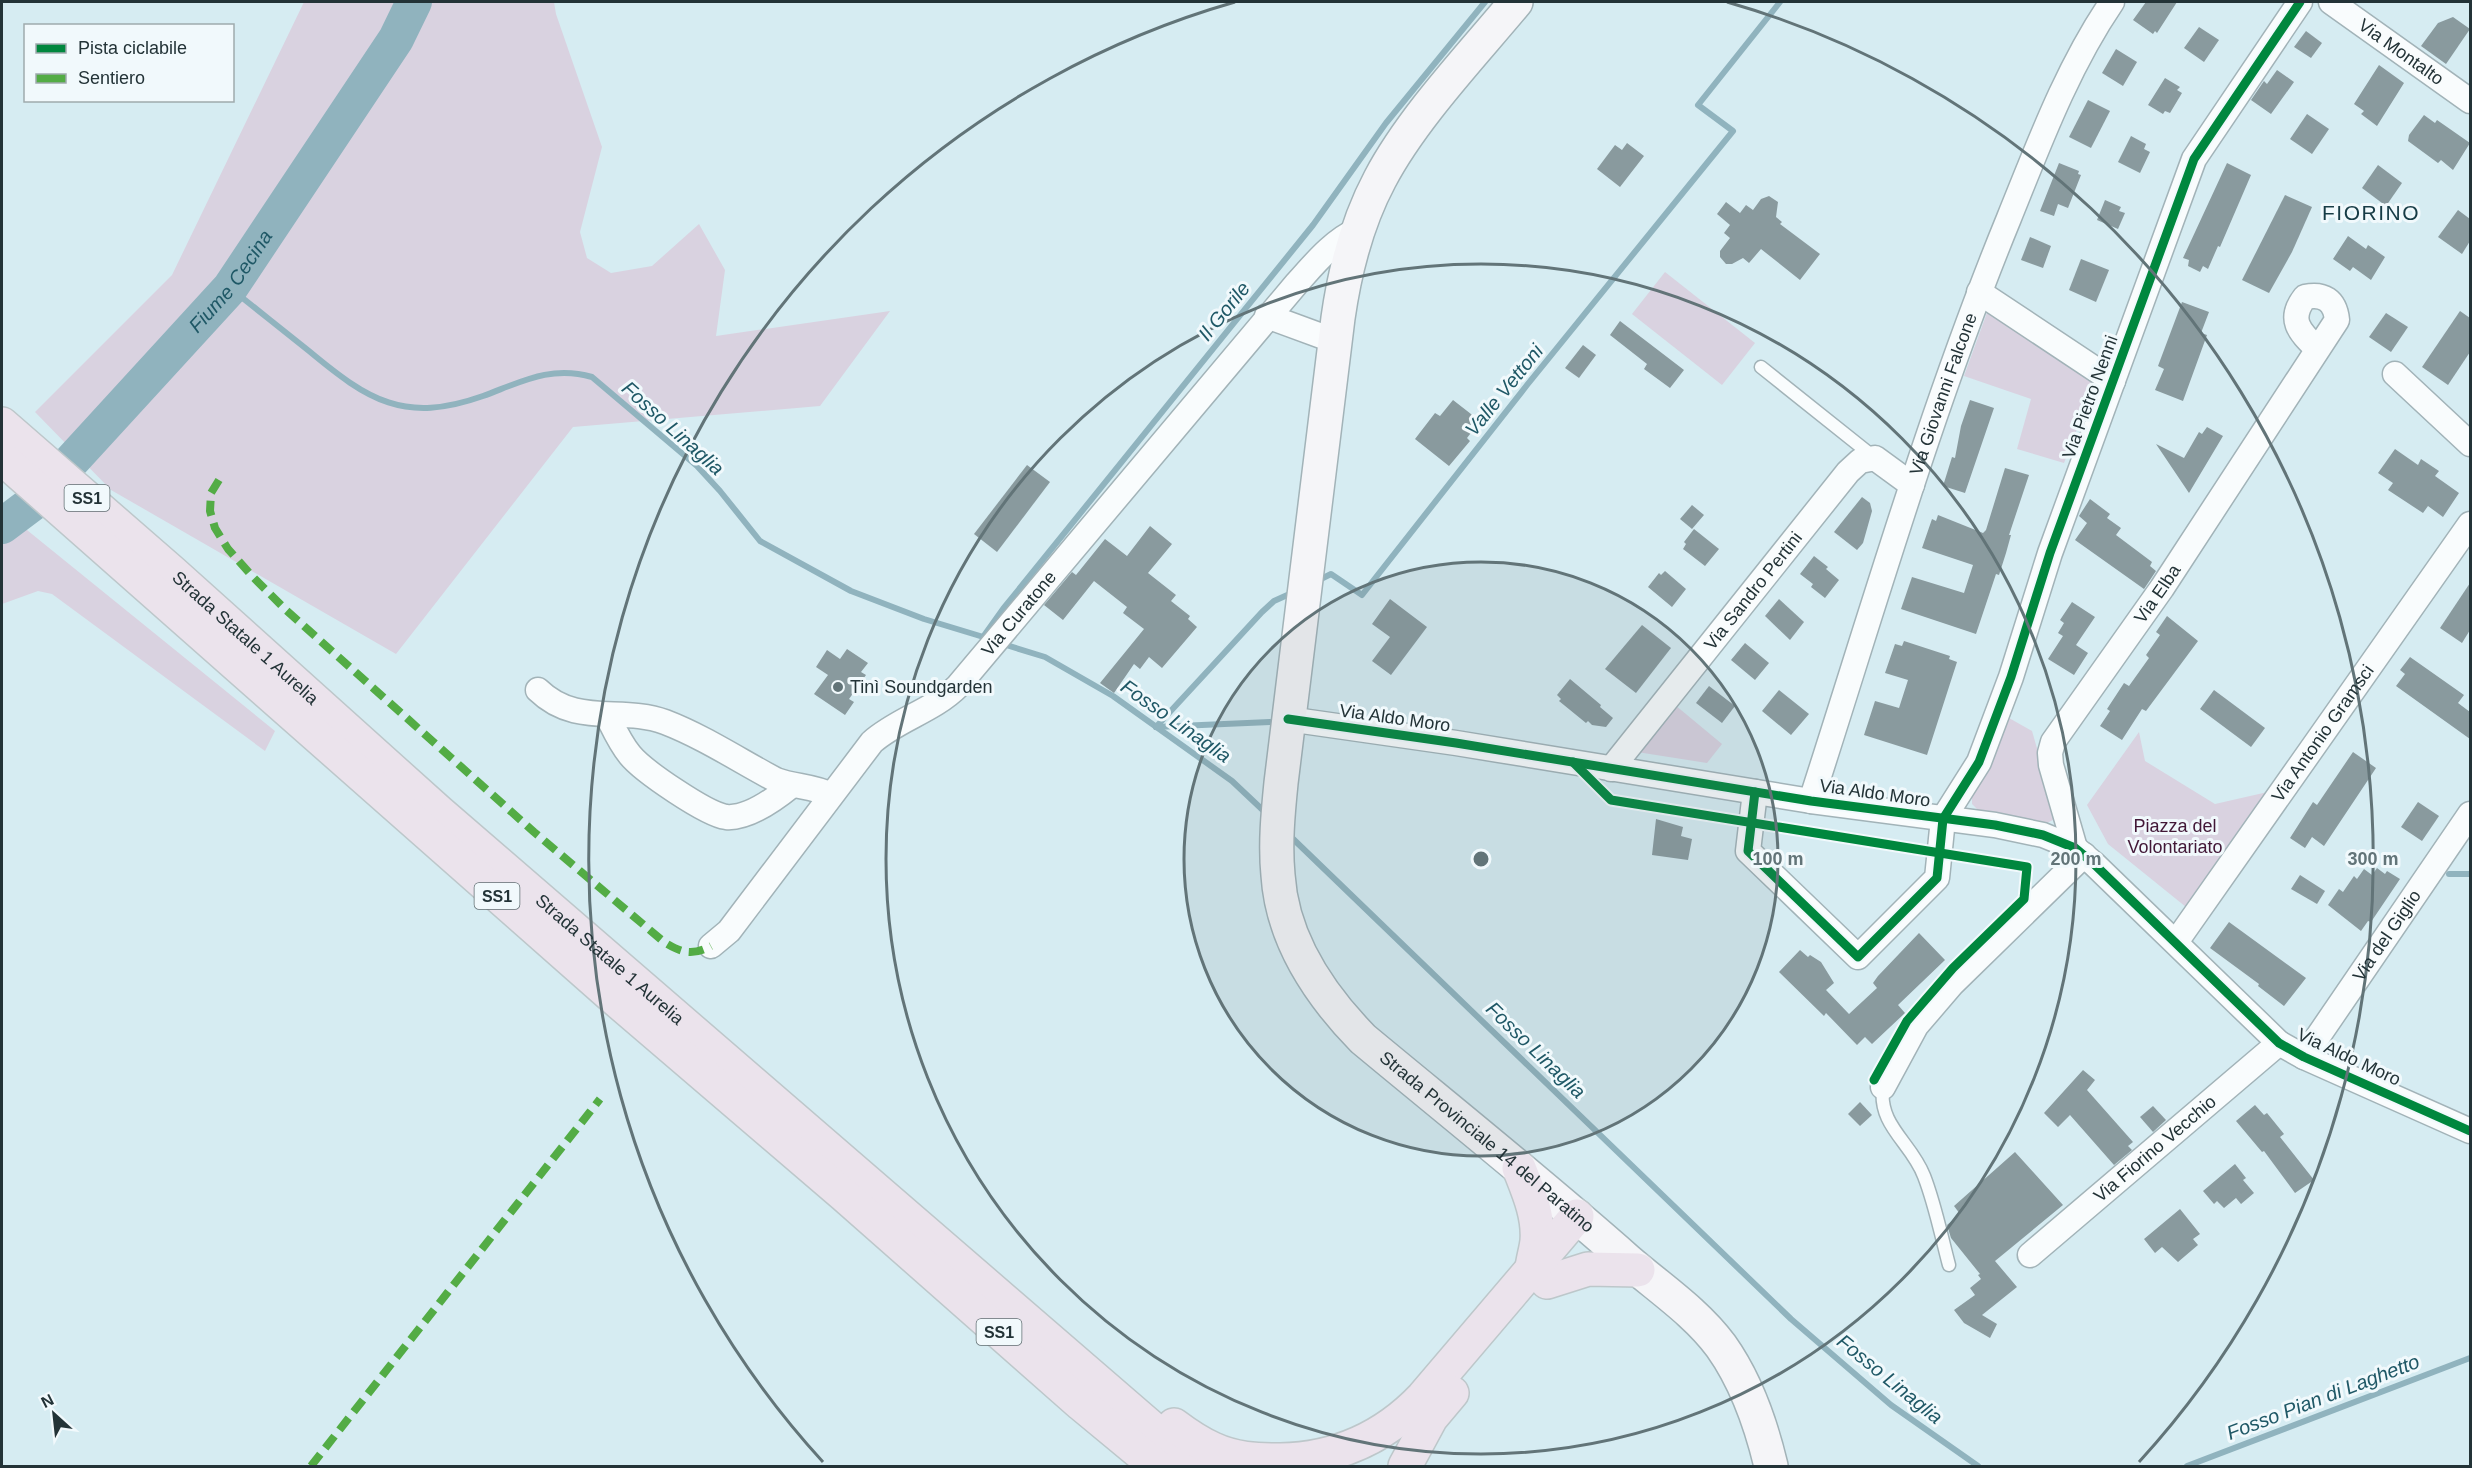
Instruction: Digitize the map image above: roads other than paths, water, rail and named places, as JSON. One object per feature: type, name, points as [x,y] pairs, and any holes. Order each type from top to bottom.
[{"type":"highway","name":"Strada Statale 1 Aurelia","points":[[2,424],[164,582],[536,930],[1156,1467]]},
{"type":"highway","name":"Strada Statale 1 Aurelia","points":[[2,458],[164,582],[439,812],[1196,1467]]},
{"type":"highway","points":[[1405,1467],[1431,1418],[1540,1275],[1536,1221],[1531,1198],[1519,1168]]},
{"type":"highway","points":[[1100,1385],[1125,1384],[1190,1436],[1214,1450],[1227,1454],[1271,1460],[1328,1455],[1373,1437],[1411,1410],[1540,1275],[1585,1223]]},
{"type":"highway","points":[[1540,1275],[1588,1269],[1638,1270]]},
{"type":"main road","name":"Strada Provinciale 14 del Paratino","points":[[1516,2],[1396,152],[1379,181],[1359,229],[1342,288],[1281,783],[1276,854],[1278,877],[1289,930],[1319,987],[1340,1015],[1363,1039],[1585,1223],[1691,1315],[1720,1345],[1744,1386],[1765,1442],[1771,1467]]},
{"type":"street","name":"Via Giovanni Falcone","points":[[1811,801],[1912,484],[1979,291],[2060,93],[2112,2]]},
{"type":"street","name":"Via Pietro Nenni","points":[[1943,819],[1979,762],[2011,677],[2050,553],[2194,159],[2300,2]]},
{"type":"street","name":"Via Montalto","points":[[2331,2],[2470,101]]},
{"type":"street","name":"Via Curatone","points":[[711,946],[729,931],[872,742],[889,728],[950,694],[1267,316],[1329,248],[1344,236],[1359,229]]},
{"type":"street","points":[[1979,291],[2113,381]]},
{"type":"street","points":[[1267,316],[1335,341]]},
{"type":"street","name":"Via Elba","points":[[2079,852],[2051,765],[2050,753],[2053,742],[2162,588],[2317,350]]},
{"type":"street","points":[[2395,374],[2470,444]]},
{"type":"street","points":[[1875,458],[1912,484]]},
{"type":"street","name":"Via Sandro Pertini","points":[[1611,769],[1848,472],[1860,461],[1875,458]]},
{"type":"street","name":"Via Antonio Gramsci","points":[[2175,942],[2470,524]]},
{"type":"street","points":[[538,690],[560,707],[663,722],[776,780],[791,786],[821,790],[831,795]]},
{"type":"street","points":[[607,715],[620,741],[642,768],[711,812],[725,817],[736,816],[778,796],[791,786]]},
{"type":"street","name":"Via Aldo Moro","points":[[1288,719],[1811,801],[1995,825],[2043,835],[2079,852],[2279,1043],[2304,1057],[2470,1131]]},
{"type":"street","points":[[1755,792],[1748,851],[1858,957],[1937,878],[1943,819]]},
{"type":"street","name":"Via del Giglio","points":[[2304,1057],[2470,814]]},
{"type":"street","points":[[1883,1087],[1916,1026],[1952,984],[2079,852]]},
{"type":"street","name":"Via Fiorino Vecchio","points":[[2030,1254],[2279,1043]]},
{"type":"lane","points":[[1761,367],[1875,458]]},
{"type":"lane","points":[[1883,1087],[1881,1100],[1886,1118],[1915,1157],[1923,1174],[1949,1265]]},
{"type":"waterway","name":"Fiume Cecina","points":[[2,526],[34,502],[230,288],[396,39],[414,2]]},
{"type":"waterway","name":"Il Gorile","points":[[983,637],[1003,609],[1313,225],[1386,123],[1485,2]]},
{"type":"waterway","name":"Valle Vettoni","points":[[1317,581],[1331,574],[1362,595],[1527,385],[1733,131],[1698,105],[1780,2]]},
{"type":"waterway","name":"Fosso Linaglia","points":[[230,288],[350,383],[388,402],[409,407],[431,408],[455,404],[550,374],[563,373],[592,377],[697,466],[760,541],[851,591],[924,619],[990,639]]},
{"type":"waterway","name":"Valle Vettoni","points":[[1156,727],[1262,612],[1274,601],[1294,592]]},
{"type":"waterway","name":"Fosso Linaglia","points":[[1003,644],[1045,657],[1113,696],[1232,781],[1267,814]]},
{"type":"waterway","points":[[1156,727],[1270,722]]},
{"type":"waterway","name":"Fosso Linaglia","points":[[1289,835],[1791,1319],[1891,1405],[1978,1466]]},
{"type":"waterway","points":[[2449,874],[2470,874]]},
{"type":"waterway","name":"Fosso Pian di Laghetto","points":[[2187,1466],[2470,1358]]},
{"type":"place","name":"Tinì Soundgarden","points":[[838,687]]},
{"type":"district","name":"FIORINO","points":[[2371,212]]},
{"type":"park label","name":"Piazza del Volontariato","points":[[2175,836]]}]
